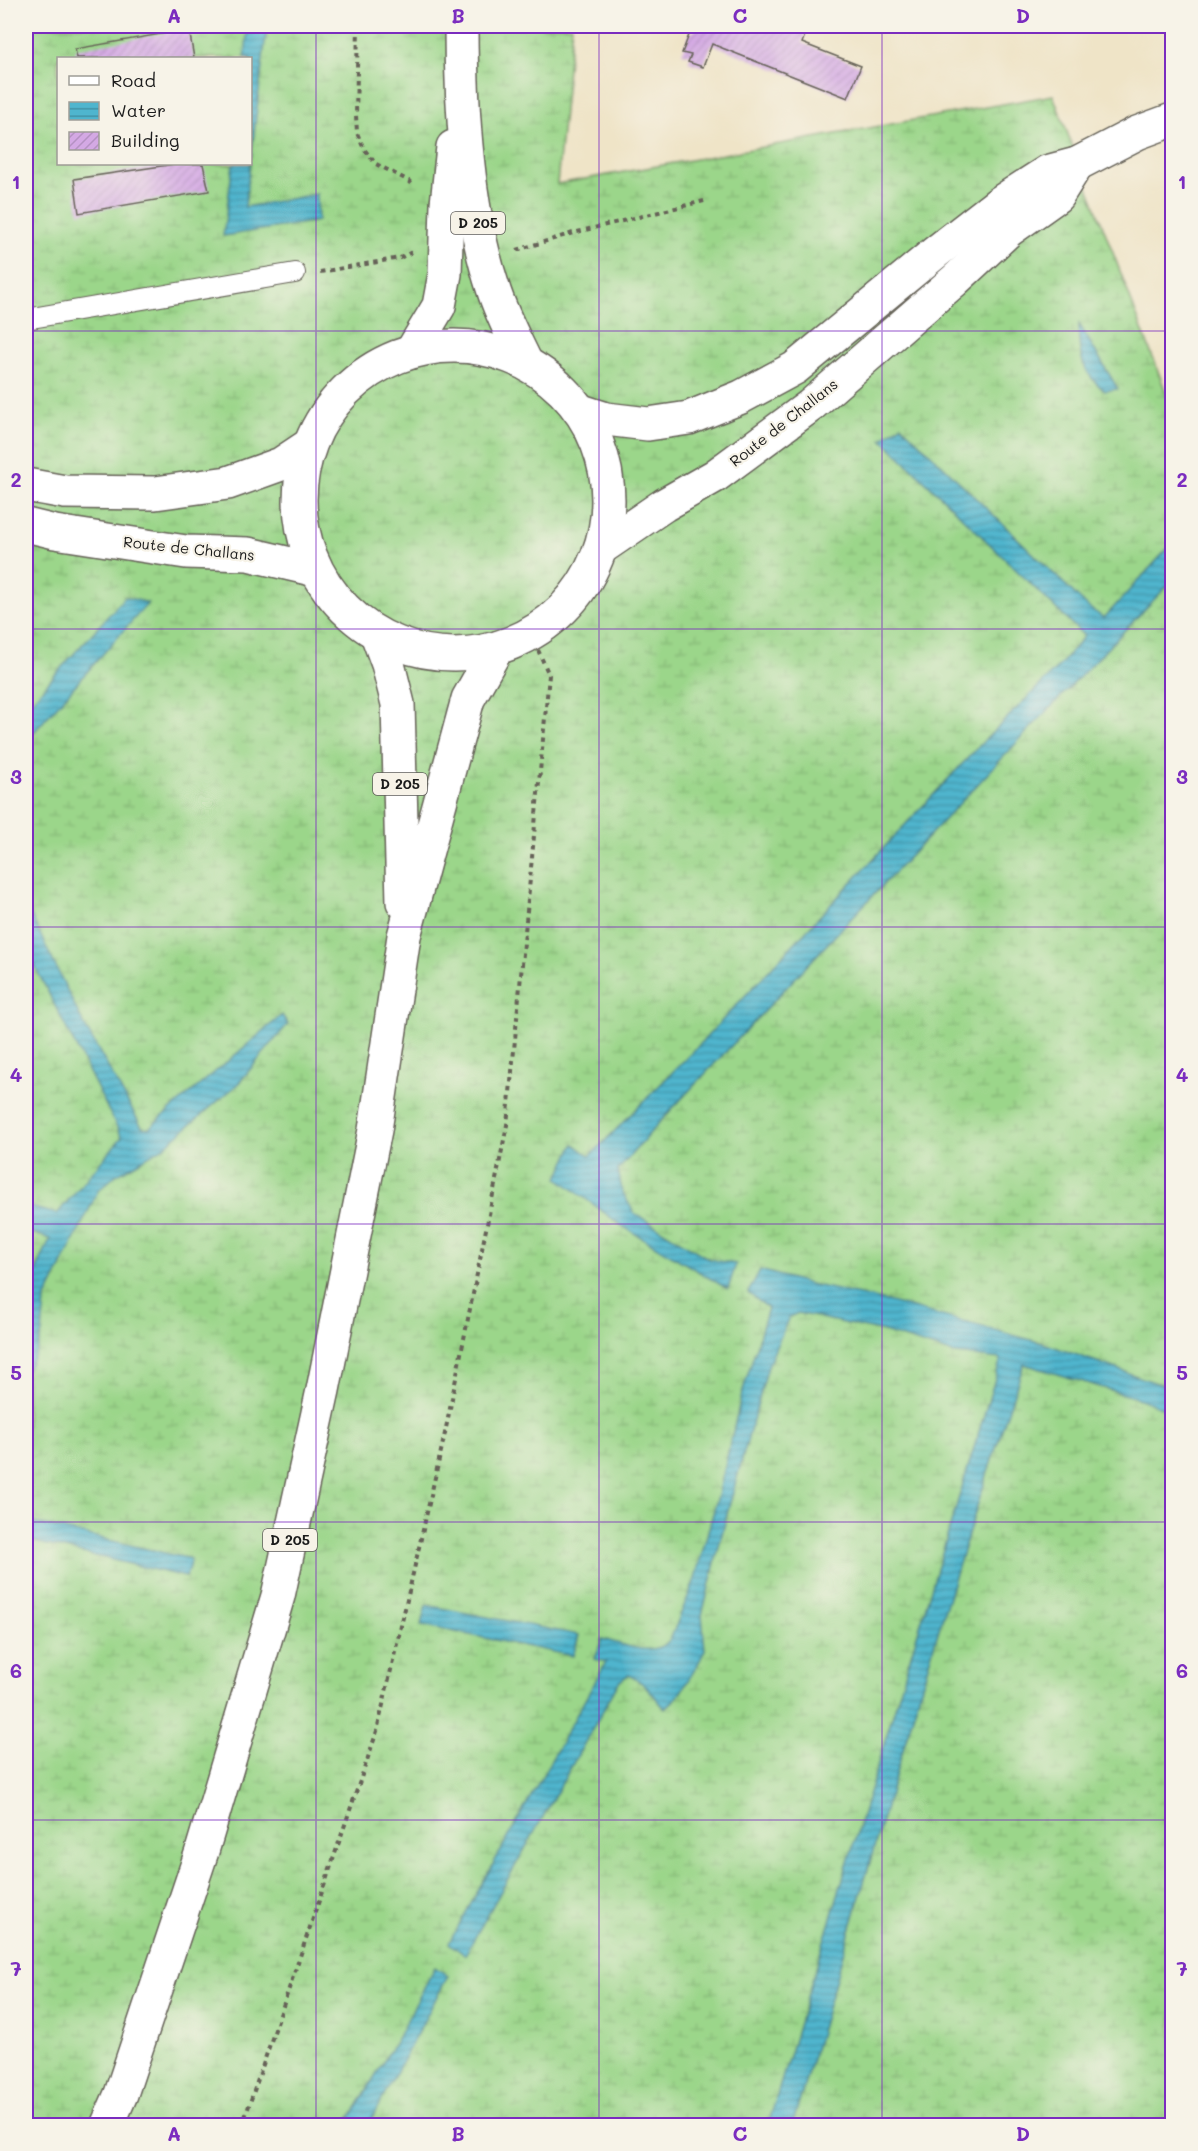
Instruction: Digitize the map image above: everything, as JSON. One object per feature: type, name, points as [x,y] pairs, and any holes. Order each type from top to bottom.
[{"type":"main road","name":"D 205","points":[[461,26],[461,76],[473,202],[492,286],[526,363]]},
{"type":"main road","name":"D 205","points":[[412,351],[439,306],[445,274],[447,204],[461,76]]},
{"type":"main road","points":[[581,411],[606,419],[648,424],[689,418],[741,397],[795,368],[999,203],[1047,172],[1077,164],[1137,133],[1173,120]]},
{"type":"main road","name":"Route de Challans","points":[[601,548],[664,505],[715,476],[810,406],[1009,230],[1057,196],[1077,164]]},
{"type":"main road","points":[[451,345],[489,349],[526,363],[556,383],[581,411],[598,442],[608,478],[609,514],[601,548],[585,582],[561,612],[531,634],[497,648],[456,654],[415,650],[377,634],[342,607],[316,570],[302,530],[299,488],[308,446],[325,414],[348,386],[378,364],[412,351],[451,345]]},
{"type":"main road","points":[[26,485],[65,492],[155,493],[228,483],[281,464],[308,446]]},
{"type":"main road","name":"Route de Challans","points":[[26,525],[55,532],[186,552],[248,554],[316,570]]},
{"type":"main road","name":"D 205","points":[[377,634],[388,664],[398,704],[404,936]]},
{"type":"main road","name":"D 205","points":[[107,2126],[121,2094],[202,1851],[278,1596],[323,1390],[375,1130],[404,936],[468,699],[497,648]]},
{"type":"lane","points":[[26,319],[295,273]]},
{"type":"path","points":[[358,26],[357,133],[364,149],[376,164],[409,181],[415,188]]},
{"type":"path","points":[[485,256],[503,255],[573,233],[708,200]]},
{"type":"path","points":[[295,273],[316,273],[400,258],[416,250],[424,254],[446,255]]},
{"type":"path","points":[[242,2126],[377,1731],[444,1438],[507,1125],[549,675],[531,634]]},
{"type":"green space","points":[[26,26],[572,26],[557,184],[1053,95],[1172,408],[1172,2125],[26,2126]]},
{"type":"water","points":[[248,26],[267,26],[252,150],[252,57],[245,57]]},
{"type":"water","points":[[233,165],[250,165],[245,207],[317,194],[318,221],[223,236]]},
{"type":"water","points":[[1079,324],[1118,389],[1105,391],[1087,371],[1080,352]]},
{"type":"water","points":[[901,425],[1088,607],[1104,618],[1172,544],[1172,581],[656,1126],[618,1170],[622,1191],[634,1213],[709,1259],[736,1264],[728,1289],[622,1226],[558,1178],[574,1144],[590,1156],[699,1045],[980,745],[1061,664],[1084,636],[882,439]]},
{"type":"water","points":[[125,597],[148,603],[26,741],[26,707]]},
{"type":"water","points":[[26,905],[83,1023],[142,1127],[149,1128],[282,1015],[288,1024],[238,1084],[164,1147],[116,1175],[98,1191],[45,1300],[42,1333],[26,1372],[28,1290],[50,1239],[26,1231],[26,1206],[57,1214],[122,1137],[26,949]]},
{"type":"water","points":[[760,1270],[887,1301],[1046,1344],[1165,1386],[1172,1376],[1172,1411],[1024,1364],[933,1648],[792,2126],[768,2125],[1001,1359],[955,1354],[884,1332],[798,1313],[789,1317],[769,1363],[728,1510],[702,1615],[705,1650],[697,1666],[679,1695],[665,1709],[649,1689],[634,1678],[628,1675],[619,1682],[465,1955],[449,1943],[606,1662],[595,1659],[602,1639],[628,1647],[646,1649],[663,1646],[670,1640],[694,1582],[719,1492],[741,1397],[768,1308],[748,1293]]},
{"type":"water","points":[[26,1521],[191,1559],[186,1577],[26,1540]]},
{"type":"water","points":[[426,1605],[579,1635],[573,1656],[421,1625]]},
{"type":"water","points":[[435,1967],[448,1976],[368,2125],[346,2125],[397,2039]]},
{"type":"building","points":[[700,26],[772,26],[786,31],[789,26],[796,26],[807,30],[802,43],[861,66],[848,98],[712,44],[703,67],[688,62],[691,55],[682,53],[689,35]]},
{"type":"building","points":[[189,29],[194,57],[77,57],[75,49]]},
{"type":"building","points":[[168,165],[203,165],[209,191],[79,213],[74,179]]}]
